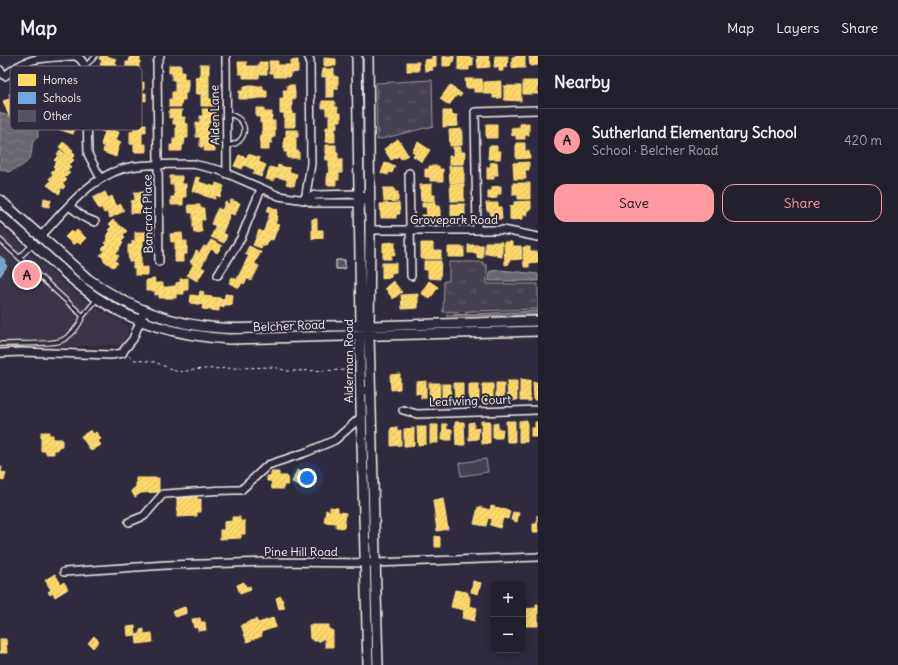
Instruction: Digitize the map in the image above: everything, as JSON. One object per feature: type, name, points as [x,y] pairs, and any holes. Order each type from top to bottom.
[{"type":"main road","name":"Alderman Road","points":[[357,56],[359,198],[366,326],[369,336],[370,563],[368,665]]},
{"type":"main road","name":"Alderman Road","points":[[368,56],[370,230],[366,326],[360,336],[360,369],[361,417],[378,665]]},
{"type":"main road","name":"Belcher Road","points":[[0,200],[88,279],[103,290],[144,311],[172,321],[221,328],[366,326],[538,321]]},
{"type":"main road","name":"Belcher Road","points":[[0,213],[79,285],[97,299],[140,321],[166,330],[207,338],[249,339],[538,331]]},
{"type":"main road","points":[[0,213],[12,219],[32,236],[41,236]]},
{"type":"main road","points":[[97,299],[103,290]]},
{"type":"street","points":[[16,66],[32,59],[72,56]]},
{"type":"street","points":[[75,56],[84,62],[85,66]]},
{"type":"street","name":"Alden Lane","points":[[226,56],[227,174]]},
{"type":"street","points":[[305,200],[311,164],[310,60],[308,56]]},
{"type":"street","name":"Bancroft Place","points":[[159,57],[157,63],[159,262]]},
{"type":"street","points":[[477,230],[475,112],[538,110]]},
{"type":"street","points":[[87,130],[88,154],[101,179]]},
{"type":"street","points":[[41,236],[84,190],[118,170],[137,166],[193,164],[227,174],[279,196],[305,200],[315,195],[370,198]]},
{"type":"street","points":[[409,173],[411,276]]},
{"type":"street","points":[[218,275],[241,238],[261,189]]},
{"type":"street","points":[[69,206],[85,218],[95,222]]},
{"type":"street","name":"Grovepark Road","points":[[370,230],[504,230],[538,237]]},
{"type":"street","points":[[0,353],[22,352],[111,356],[123,353],[133,339],[144,311]]},
{"type":"street","name":"Leafwing Court","points":[[403,410],[417,414],[538,410]]},
{"type":"street","points":[[129,522],[144,516],[163,494],[200,492],[218,489],[241,490],[268,465],[307,452],[334,440],[361,417]]},
{"type":"street","name":"Pine Hill Road","points":[[64,572],[174,565],[267,562],[370,563],[538,557]]},
{"type":"lane","points":[[85,66],[95,56]]},
{"type":"lane","points":[[226,114],[236,117],[245,126],[242,137],[233,145],[227,146]]},
{"type":"lane","points":[[0,240],[84,316]]},
{"type":"lane","points":[[20,257],[33,244]]},
{"type":"lane","points":[[0,344],[61,341],[71,334],[80,324],[97,299]]},
{"type":"path","points":[[123,353],[135,360],[154,362],[178,372],[203,369],[274,367],[287,371],[360,369]]},
{"type":"shaded area","points":[[0,226],[74,292],[99,310],[130,326],[123,345],[0,348]]},
{"type":"green space","points":[[432,80],[433,126],[377,140],[376,83]]},
{"type":"green space","points":[[449,262],[483,262],[483,265],[487,265],[487,284],[538,284],[538,309],[443,312],[444,281],[449,281]]},
{"type":"green space","points":[[486,459],[488,472],[461,476],[459,463]]},
{"type":"water","points":[[0,112],[10,117],[10,130],[38,130],[38,137],[32,144],[32,153],[27,161],[8,172],[0,169]]},
{"type":"water","points":[[501,270],[538,274],[538,281],[489,281],[490,271]]},
{"type":"water","points":[[538,311],[538,315],[446,316],[447,315]]},
{"type":"building: Homes","points":[[100,56],[116,59],[114,63],[111,62],[110,64],[99,59]]},
{"type":"building: Homes","points":[[130,56],[140,56],[140,63],[129,62]]},
{"type":"building: Homes","points":[[432,56],[436,56],[436,66],[432,67],[433,70],[425,71],[424,60],[432,59]]},
{"type":"building: Homes","points":[[443,56],[454,56],[454,62],[451,62],[451,66],[443,66]]},
{"type":"building: Homes","points":[[458,56],[473,58],[473,66],[469,66],[469,70],[458,70]]},
{"type":"building: Homes","points":[[477,56],[489,56],[490,67],[478,68]]},
{"type":"building: Homes","points":[[495,56],[508,56],[507,68],[503,67],[503,71],[499,71],[499,67],[494,67]]},
{"type":"building: Homes","points":[[525,56],[525,68],[512,68],[512,57]]},
{"type":"building: Homes","points":[[538,56],[538,65],[530,66],[529,57]]},
{"type":"building: Homes","points":[[324,58],[336,59],[336,66],[324,66]]},
{"type":"building: Homes","points":[[102,60],[117,64],[116,66],[100,65]]},
{"type":"building: Homes","points":[[298,60],[298,72],[291,73],[290,61]]},
{"type":"building: Homes","points":[[269,61],[278,61],[277,77],[274,77],[274,73],[270,73]]},
{"type":"building: Homes","points":[[126,62],[139,62],[139,66],[126,66]]},
{"type":"building: Homes","points":[[238,62],[247,62],[246,78],[243,78],[243,74],[239,74]]},
{"type":"building: Homes","points":[[259,62],[267,62],[267,74],[260,74]]},
{"type":"building: Homes","points":[[407,62],[419,62],[419,71],[407,71]]},
{"type":"building: Homes","points":[[200,64],[209,64],[209,71],[200,71]]},
{"type":"building: Homes","points":[[169,65],[181,65],[181,72],[169,73]]},
{"type":"building: Homes","points":[[277,65],[284,65],[284,77],[277,77]]},
{"type":"building: Homes","points":[[284,65],[290,65],[290,77],[284,77]]},
{"type":"building: Homes","points":[[246,66],[253,66],[253,78],[246,78]]},
{"type":"building: Homes","points":[[253,66],[260,66],[259,78],[253,78]]},
{"type":"building: Homes","points":[[322,69],[334,69],[334,76],[322,77]]},
{"type":"building: Homes","points":[[200,71],[209,71],[209,78],[200,78]]},
{"type":"building: Homes","points":[[172,72],[184,72],[184,79],[172,80]]},
{"type":"building: Homes","points":[[195,77],[209,78],[209,85],[196,85]]},
{"type":"building: Homes","points":[[326,77],[338,77],[338,82],[326,82]]},
{"type":"building: Homes","points":[[175,79],[188,79],[188,86],[175,86]]},
{"type":"building: Homes","points":[[465,79],[482,79],[483,92],[474,92],[474,88],[466,88]]},
{"type":"building: Homes","points":[[501,81],[501,98],[493,98],[493,94],[484,94],[484,82]]},
{"type":"building: Homes","points":[[523,81],[538,81],[538,94],[523,94]]},
{"type":"building: Homes","points":[[142,82],[144,82],[144,90],[142,90]]},
{"type":"building: Homes","points":[[326,82],[338,82],[338,89],[326,90]]},
{"type":"building: Homes","points":[[196,85],[209,85],[209,92],[201,92],[201,94],[196,94]]},
{"type":"building: Homes","points":[[287,85],[294,85],[295,92],[288,92]]},
{"type":"building: Homes","points":[[450,85],[462,94],[460,97],[457,95],[449,105],[440,99]]},
{"type":"building: Homes","points":[[175,86],[188,86],[187,93],[175,93]]},
{"type":"building: Homes","points":[[246,86],[253,86],[253,99],[246,99]]},
{"type":"building: Homes","points":[[246,86],[246,99],[239,99],[239,91],[243,91],[243,87]]},
{"type":"building: Homes","points":[[253,86],[263,86],[263,90],[260,90],[260,98],[253,99]]},
{"type":"building: Homes","points":[[504,86],[521,86],[521,101],[504,100]]},
{"type":"building: Homes","points":[[260,90],[267,90],[267,98],[260,98]]},
{"type":"building: Homes","points":[[283,90],[295,92],[295,99],[284,99]]},
{"type":"building: Homes","points":[[326,90],[334,90],[334,97],[326,97]]},
{"type":"building: Homes","points":[[172,92],[185,93],[185,100],[172,100]]},
{"type":"building: Homes","points":[[201,92],[209,92],[209,99],[201,99]]},
{"type":"building: Homes","points":[[142,93],[146,93],[146,101],[142,101]]},
{"type":"building: Homes","points":[[280,98],[292,99],[292,106],[280,106]]},
{"type":"building: Homes","points":[[9,99],[10,116],[9,116],[3,101]]},
{"type":"building: Homes","points":[[169,99],[182,99],[181,107],[169,107]]},
{"type":"building: Homes","points":[[201,99],[215,99],[215,106],[201,106]]},
{"type":"building: Homes","points":[[322,101],[335,101],[335,107],[322,108]]},
{"type":"building: Homes","points":[[280,106],[292,106],[292,113],[280,113]]},
{"type":"building: Homes","points":[[338,107],[337,114],[326,115],[326,108]]},
{"type":"building: Homes","points":[[256,108],[264,108],[264,112],[272,112],[272,116],[256,117]]},
{"type":"building: Homes","points":[[202,109],[215,109],[215,116],[203,116]]},
{"type":"building: Homes","points":[[169,110],[182,110],[181,117],[169,118]]},
{"type":"building: Homes","points":[[443,111],[452,111],[452,115],[457,115],[458,126],[443,127]]},
{"type":"building: Homes","points":[[284,113],[292,113],[292,115],[295,114],[295,120],[284,120]]},
{"type":"building: Homes","points":[[341,113],[341,121],[329,121],[329,115]]},
{"type":"building: Homes","points":[[200,116],[211,116],[211,123],[200,123]]},
{"type":"building: Homes","points":[[260,116],[272,116],[271,122],[260,123]]},
{"type":"building: Homes","points":[[185,117],[184,124],[173,124],[173,118]]},
{"type":"building: Homes","points":[[284,120],[295,120],[295,127],[284,127]]},
{"type":"building: Homes","points":[[275,121],[275,129],[262,129],[262,122]]},
{"type":"building: Homes","points":[[329,121],[337,121],[337,128],[329,128]]},
{"type":"building: Homes","points":[[196,122],[208,123],[208,129],[196,129]]},
{"type":"building: Homes","points":[[529,123],[529,135],[525,135],[525,139],[516,139],[516,135],[512,136],[511,128],[520,127],[520,124]]},
{"type":"building: Homes","points":[[142,124],[146,124],[146,132],[134,131],[142,130]]},
{"type":"building: Homes","points":[[176,124],[188,124],[188,131],[176,130]]},
{"type":"building: Homes","points":[[486,124],[497,124],[497,138],[486,138]]},
{"type":"building: Homes","points":[[326,127],[335,128],[335,134],[326,134]]},
{"type":"building: Homes","points":[[196,129],[208,129],[208,137],[196,137]]},
{"type":"building: Homes","points":[[262,129],[275,129],[275,137],[262,136]]},
{"type":"building: Homes","points":[[462,129],[462,145],[450,146],[449,130]]},
{"type":"building: Homes","points":[[61,130],[74,130],[73,134]]},
{"type":"building: Homes","points":[[112,130],[119,132],[117,138],[104,135],[105,132],[101,131]]},
{"type":"building: Homes","points":[[176,130],[188,131],[188,138],[176,138]]},
{"type":"building: Homes","points":[[286,130],[298,130],[298,137],[286,137]]},
{"type":"building: Homes","points":[[142,131],[142,138],[130,139],[130,132]]},
{"type":"building: Homes","points":[[326,134],[335,134],[335,142],[325,142]]},
{"type":"building: Homes","points":[[104,135],[117,138],[116,141],[121,142],[119,146],[102,141]]},
{"type":"building: Homes","points":[[260,135],[272,136],[272,143],[260,142]]},
{"type":"building: Homes","points":[[200,137],[211,137],[211,143],[200,143]]},
{"type":"building: Homes","points":[[284,137],[296,138],[296,144],[284,145]]},
{"type":"building: Homes","points":[[142,138],[142,145],[130,144],[130,139]]},
{"type":"building: Homes","points":[[173,138],[185,138],[184,145],[173,145]]},
{"type":"building: Homes","points":[[398,139],[408,155],[401,159],[399,156],[391,160],[384,149]]},
{"type":"building: Homes","points":[[102,141],[119,146],[117,152],[101,145]]},
{"type":"building: Homes","points":[[63,142],[73,150],[71,151],[75,155],[72,158],[59,147]]},
{"type":"building: Homes","points":[[215,142],[215,151],[204,151],[205,147],[200,147],[200,143]]},
{"type":"building: Homes","points":[[260,142],[269,143],[269,150],[260,150]]},
{"type":"building: Homes","points":[[418,142],[430,150],[422,162],[413,156],[415,153],[412,151]]},
{"type":"building: Homes","points":[[516,143],[525,143],[525,151],[529,151],[530,158],[516,159]]},
{"type":"building: Homes","points":[[146,144],[146,152],[134,152],[134,145]]},
{"type":"building: Homes","points":[[296,144],[296,152],[284,152],[284,145]]},
{"type":"building: Homes","points":[[170,145],[182,145],[182,151],[170,151]]},
{"type":"building: Homes","points":[[325,145],[336,145],[336,153],[325,152]]},
{"type":"building: Homes","points":[[489,146],[497,146],[497,151],[501,151],[500,159],[488,159]]},
{"type":"building: Homes","points":[[104,147],[117,152],[116,157],[103,152]]},
{"type":"building: Homes","points":[[453,147],[461,147],[461,152],[465,152],[464,164],[449,164],[449,156],[453,156]]},
{"type":"building: Homes","points":[[60,150],[74,160],[70,164],[57,154]]},
{"type":"building: Homes","points":[[299,151],[299,158],[287,158],[287,152]]},
{"type":"building: Homes","points":[[325,152],[338,152],[338,159],[326,160]]},
{"type":"building: Homes","points":[[248,154],[254,156],[250,168],[244,165]]},
{"type":"building: Homes","points":[[239,155],[247,158],[242,169],[234,166]]},
{"type":"building: Homes","points":[[58,156],[71,167],[68,170],[54,160]]},
{"type":"building: Homes","points":[[254,156],[260,158],[256,170],[250,168]]},
{"type":"building: Homes","points":[[329,159],[342,159],[342,166],[329,166]]},
{"type":"building: Homes","points":[[57,162],[70,173],[66,177],[53,166]]},
{"type":"building: Homes","points":[[259,162],[266,165],[261,177],[253,174]]},
{"type":"building: Homes","points":[[497,162],[498,175],[494,175],[494,179],[487,179],[487,167],[491,167],[490,163]]},
{"type":"building: Homes","points":[[529,162],[529,170],[525,170],[526,179],[514,179],[513,163]]},
{"type":"building: Homes","points":[[385,163],[395,166],[392,173],[389,172],[388,175],[381,173]]},
{"type":"building: Homes","points":[[278,165],[284,167],[281,178],[275,177]]},
{"type":"building: Homes","points":[[329,166],[342,166],[342,173],[330,173]]},
{"type":"building: Homes","points":[[429,166],[439,166],[439,169],[443,169],[443,181],[430,181],[430,177],[425,177],[425,169],[429,169]]},
{"type":"building: Homes","points":[[449,166],[464,166],[464,183],[450,183]]},
{"type":"building: Homes","points":[[270,167],[277,169],[274,181],[266,179]]},
{"type":"building: Homes","points":[[284,167],[290,168],[288,180],[281,178]]},
{"type":"building: Homes","points":[[55,168],[65,176],[64,177],[67,180],[64,183],[51,172]]},
{"type":"building: Homes","points":[[290,172],[297,174],[294,186],[286,184]]},
{"type":"building: Homes","points":[[327,173],[339,173],[339,180],[327,180]]},
{"type":"building: Homes","points":[[53,174],[63,182],[62,183],[65,186],[63,189],[49,179]]},
{"type":"building: Homes","points":[[170,176],[182,176],[182,184],[170,185]]},
{"type":"building: Homes","points":[[196,177],[200,178],[199,182],[202,183],[199,193],[192,191]]},
{"type":"building: Homes","points":[[327,180],[336,180],[336,185],[327,185]]},
{"type":"building: Homes","points":[[51,181],[61,188],[59,194],[47,185]]},
{"type":"building: Homes","points":[[202,183],[209,185],[205,196],[199,193]]},
{"type":"building: Homes","points":[[216,183],[224,186],[220,197],[213,194]]},
{"type":"building: Homes","points":[[513,183],[530,183],[530,199],[518,199],[518,195],[513,195]]},
{"type":"building: Homes","points":[[174,184],[186,184],[186,190],[174,190]]},
{"type":"building: Homes","points":[[432,184],[432,195],[435,195],[435,201],[421,201],[420,185]]},
{"type":"building: Homes","points":[[450,184],[464,184],[464,201],[451,201]]},
{"type":"building: Homes","points":[[209,185],[216,187],[213,194],[216,195],[215,199],[205,196]]},
{"type":"building: Homes","points":[[501,186],[501,194],[497,194],[497,198],[488,199],[488,191],[492,191],[492,187]]},
{"type":"building: Homes","points":[[383,188],[394,188],[395,192],[398,192],[398,201],[384,202]]},
{"type":"building: Homes","points":[[174,190],[186,190],[186,197],[175,197]]},
{"type":"building: Homes","points":[[105,192],[108,198],[96,204],[93,198]]},
{"type":"building: Homes","points":[[134,192],[147,192],[147,200],[135,200]]},
{"type":"building: Homes","points":[[112,196],[114,201],[99,209],[96,204]]},
{"type":"building: Homes","points":[[171,197],[183,197],[183,205],[171,205]]},
{"type":"building: Homes","points":[[44,198],[51,200],[49,207],[43,206]]},
{"type":"building: Homes","points":[[141,200],[141,206],[131,206],[131,201]]},
{"type":"building: Homes","points":[[231,200],[240,203],[237,210],[224,205],[225,202],[229,204]]},
{"type":"building: Homes","points":[[114,201],[117,206],[104,213],[102,208]]},
{"type":"building: Homes","points":[[531,201],[531,210],[527,210],[527,215],[523,215],[523,219],[510,220],[510,206],[514,206],[514,202]]},
{"type":"building: Homes","points":[[435,202],[435,206],[440,206],[440,219],[422,219],[422,215],[427,215],[426,207],[422,207],[422,203]]},
{"type":"building: Homes","points":[[399,203],[400,214],[396,214],[396,218],[381,218],[380,204]]},
{"type":"building: Homes","points":[[486,203],[498,203],[498,207],[501,207],[502,219],[491,219],[490,211],[487,211]]},
{"type":"building: Homes","points":[[121,204],[124,211],[110,218],[107,213]]},
{"type":"building: Homes","points":[[451,204],[465,204],[465,215],[451,216]]},
{"type":"building: Homes","points":[[188,205],[200,205],[200,208],[204,208],[204,212],[189,213]]},
{"type":"building: Homes","points":[[224,205],[237,210],[235,215],[222,211]]},
{"type":"building: Homes","points":[[131,206],[141,206],[142,213],[131,213]]},
{"type":"building: Homes","points":[[269,206],[278,210],[276,216],[267,211]]},
{"type":"building: Homes","points":[[218,208],[230,214],[227,222],[214,216]]},
{"type":"building: Homes","points":[[193,212],[204,212],[205,220],[193,219]]},
{"type":"building: Homes","points":[[270,213],[278,216],[275,224],[267,221]]},
{"type":"building: Homes","points":[[214,216],[227,222],[225,227],[211,224]]},
{"type":"building: Homes","points":[[193,219],[201,219],[201,226],[193,226]]},
{"type":"building: Homes","points":[[312,219],[317,219],[317,230],[323,230],[323,238],[312,239]]},
{"type":"building: Homes","points":[[113,220],[127,231],[123,235],[118,230],[117,232],[109,224]]},
{"type":"building: Homes","points":[[267,221],[279,225],[276,232],[265,228]]},
{"type":"building: Homes","points":[[216,224],[225,227],[222,234],[214,230]]},
{"type":"building: Homes","points":[[193,226],[201,226],[202,232],[194,233]]},
{"type":"building: Homes","points":[[111,227],[117,232],[118,230],[125,237],[121,241],[123,243],[109,233],[110,232],[108,230]]},
{"type":"building: Homes","points":[[265,228],[276,232],[273,240],[262,234]]},
{"type":"building: Homes","points":[[77,230],[86,238],[80,244],[77,242],[74,245],[65,237],[71,231],[74,233]]},
{"type":"building: Homes","points":[[214,230],[227,235],[224,243],[211,237]]},
{"type":"building: Homes","points":[[259,230],[263,232],[262,234],[270,237],[267,243],[256,238]]},
{"type":"building: Homes","points":[[135,232],[147,232],[147,240],[135,240]]},
{"type":"building: Homes","points":[[109,233],[123,243],[119,248],[106,236]]},
{"type":"building: Homes","points":[[182,233],[183,241],[171,242],[170,234]]},
{"type":"building: Homes","points":[[256,238],[267,243],[266,246],[262,245],[261,248],[253,245]]},
{"type":"building: Homes","points":[[108,239],[120,249],[116,254],[105,246],[106,245],[104,243]]},
{"type":"building: Homes","points":[[143,240],[143,248],[132,247],[132,241]]},
{"type":"building: Homes","points":[[211,240],[222,246],[217,253],[207,246]]},
{"type":"building: Homes","points":[[187,241],[187,248],[175,248],[175,242]]},
{"type":"building: Homes","points":[[395,242],[395,255],[391,255],[391,259],[383,259],[383,243]]},
{"type":"building: Homes","points":[[485,242],[502,242],[502,257],[496,256],[497,254],[485,254]]},
{"type":"building: Homes","points":[[504,242],[512,242],[512,246],[521,246],[522,259],[509,260],[509,264],[505,265]]},
{"type":"building: Homes","points":[[421,243],[433,243],[433,251],[441,251],[441,259],[421,259]]},
{"type":"building: Homes","points":[[128,245],[132,245],[132,247],[141,247],[141,254],[128,254]]},
{"type":"building: Homes","points":[[468,245],[483,245],[483,258],[477,258],[477,253],[468,253]]},
{"type":"building: Homes","points":[[105,246],[119,256],[115,261],[102,249]]},
{"type":"building: Homes","points":[[204,246],[211,249],[207,256],[200,252]]},
{"type":"building: Homes","points":[[249,246],[261,252],[257,259],[245,254]]},
{"type":"building: Homes","points":[[448,247],[464,247],[464,257],[448,257]]},
{"type":"building: Homes","points":[[523,247],[530,247],[530,252],[538,252],[538,262],[529,263],[529,267],[524,267]]},
{"type":"building: Homes","points":[[175,248],[187,248],[187,254],[175,255]]},
{"type":"building: Homes","points":[[196,251],[207,256],[204,262],[194,256]]},
{"type":"building: Homes","points":[[104,252],[118,263],[113,267],[103,260],[104,259],[100,255]]},
{"type":"building: Homes","points":[[128,254],[141,254],[141,261],[129,262]]},
{"type":"building: Homes","points":[[175,255],[183,255],[183,262],[175,262]]},
{"type":"building: Homes","points":[[249,255],[257,259],[254,265],[246,261]]},
{"type":"building: Homes","points":[[194,256],[204,262],[201,267],[190,262]]},
{"type":"building: Homes","points":[[133,261],[141,261],[141,267],[133,268]]},
{"type":"building: Homes","points":[[246,261],[259,266],[255,274],[243,267]]},
{"type":"building: Homes","points":[[424,261],[441,261],[440,279],[428,278],[428,270],[424,270]]},
{"type":"building: Homes","points":[[194,263],[205,269],[201,275],[191,269]]},
{"type":"building: Homes","points":[[382,263],[396,263],[396,272],[391,273],[391,277],[382,278]]},
{"type":"building: Homes","points":[[148,267],[148,275],[135,275],[135,268]]},
{"type":"building: Homes","points":[[243,267],[255,274],[251,281],[240,273]]},
{"type":"building: Homes","points":[[191,269],[201,275],[197,281],[187,275]]},
{"type":"building: Homes","points":[[240,273],[248,278],[244,284],[237,279]]},
{"type":"building: Homes","points":[[232,277],[242,283],[239,288],[229,283]]},
{"type":"building: Homes","points":[[188,278],[188,290],[181,290],[180,279]]},
{"type":"building: Homes","points":[[155,279],[153,291],[146,291],[146,280]]},
{"type":"building: Homes","points":[[393,281],[402,292],[393,299],[385,288]]},
{"type":"building: Homes","points":[[429,281],[438,287],[430,299],[421,293]]},
{"type":"building: Homes","points":[[181,282],[181,290],[184,290],[184,294],[174,294],[174,286],[176,286],[176,283]]},
{"type":"building: Homes","points":[[153,283],[163,283],[163,287],[161,287],[161,294],[155,295],[155,291],[153,291]]},
{"type":"building: Homes","points":[[174,286],[174,294],[176,294],[176,298],[168,298],[168,287]]},
{"type":"building: Homes","points":[[161,287],[168,287],[168,298],[159,298],[159,294],[161,294]]},
{"type":"building: Homes","points":[[200,291],[204,292],[204,305],[197,304]]},
{"type":"building: Homes","points":[[225,294],[233,295],[232,305],[224,305]]},
{"type":"building: Homes","points":[[418,294],[418,308],[402,309],[401,295]]},
{"type":"building: Homes","points":[[191,295],[198,296],[197,304],[190,303]]},
{"type":"building: Homes","points":[[205,296],[212,297],[211,310],[202,309]]},
{"type":"building: Homes","points":[[212,297],[219,298],[219,311],[211,310]]},
{"type":"building: Homes","points":[[219,298],[225,299],[224,307],[218,307]]},
{"type":"building: Homes","points":[[400,374],[400,389],[391,390],[390,375]]},
{"type":"building: Homes","points":[[520,380],[530,380],[530,401],[520,401]]},
{"type":"building: Homes","points":[[426,381],[426,398],[421,398],[421,393],[416,394],[416,382]]},
{"type":"building: Homes","points":[[507,381],[517,381],[517,400],[508,401]]},
{"type":"building: Homes","points":[[533,382],[538,382],[538,400],[534,400]]},
{"type":"building: Homes","points":[[429,383],[440,383],[439,406],[430,407]]},
{"type":"building: Homes","points":[[454,383],[463,383],[463,400],[455,400]]},
{"type":"building: Homes","points":[[496,383],[504,383],[504,402],[496,402]]},
{"type":"building: Homes","points":[[442,384],[451,384],[450,406],[442,406]]},
{"type":"building: Homes","points":[[469,384],[479,384],[479,401],[469,401]]},
{"type":"building: Homes","points":[[482,384],[493,384],[493,401],[483,402]]},
{"type":"building: Homes","points":[[527,420],[527,442],[519,442],[519,421]]},
{"type":"building: Homes","points":[[481,421],[490,421],[490,443],[482,444]]},
{"type":"building: Homes","points":[[506,421],[515,421],[515,442],[507,442]]},
{"type":"building: Homes","points":[[455,422],[464,422],[465,445],[456,445]]},
{"type":"building: Homes","points":[[474,422],[474,429],[479,428],[478,439],[469,440],[469,423]]},
{"type":"building: Homes","points":[[535,422],[538,422],[538,437],[531,437],[531,428],[535,428]]},
{"type":"building: Homes","points":[[498,423],[498,429],[503,429],[502,438],[493,438],[493,424]]},
{"type":"building: Homes","points":[[443,424],[447,424],[447,430],[452,429],[452,440],[442,440]]},
{"type":"building: Homes","points":[[430,425],[438,425],[438,443],[430,443]]},
{"type":"building: Homes","points":[[397,427],[397,431],[401,430],[401,445],[391,446],[391,428]]},
{"type":"building: Homes","points":[[417,427],[426,427],[426,444],[418,445]]},
{"type":"building: Homes","points":[[414,428],[414,446],[404,446],[404,429]]},
{"type":"building: Homes","points":[[91,430],[93,434],[96,432],[101,439],[98,441],[101,445],[91,451],[81,436]]},
{"type":"building: Homes","points":[[41,432],[49,432],[49,435],[53,435],[53,439],[62,439],[62,446],[58,447],[58,450],[54,450],[54,454],[46,454],[45,451],[41,451]]},
{"type":"building: Homes","points":[[0,467],[2,467],[1,472],[6,473],[4,481],[0,480]]},
{"type":"building: Homes","points":[[297,470],[307,474],[302,486],[292,482]]},
{"type":"building: Homes","points":[[271,472],[279,472],[279,476],[287,476],[288,485],[283,485],[284,489],[272,489],[271,481],[267,481],[267,476],[271,476]]},
{"type":"building: Homes","points":[[136,478],[159,478],[159,492],[141,493],[135,497],[131,491],[136,487]]},
{"type":"building: Homes","points":[[197,495],[197,499],[201,499],[201,512],[197,512],[197,516],[177,517],[177,496]]},
{"type":"building: Homes","points":[[443,499],[448,529],[437,531],[433,500]]},
{"type":"building: Homes","points":[[491,506],[510,511],[508,519],[503,518],[500,528],[490,525],[492,519],[488,518],[486,526],[474,524],[478,507],[490,510]]},
{"type":"building: Homes","points":[[330,507],[338,508],[338,512],[346,513],[344,528],[336,527],[336,523],[324,522],[326,510],[330,511]]},
{"type":"building: Homes","points":[[513,512],[519,513],[517,522],[511,520]]},
{"type":"building: Homes","points":[[537,515],[538,532],[533,532],[533,524],[537,524]]},
{"type":"building: Homes","points":[[232,517],[240,517],[240,521],[245,521],[245,534],[241,534],[241,538],[220,539],[220,530],[224,530],[224,522],[232,521]]},
{"type":"building: Homes","points":[[435,536],[440,537],[440,547],[435,547]]},
{"type":"building: Homes","points":[[55,574],[61,584],[64,582],[68,589],[55,597],[53,593],[50,595],[48,592],[51,590],[45,580]]},
{"type":"building: Homes","points":[[473,581],[481,583],[478,594],[471,592]]},
{"type":"building: Homes","points":[[244,582],[246,587],[250,586],[251,590],[240,594],[237,585]]},
{"type":"building: Homes","points":[[455,590],[467,592],[470,598],[469,606],[477,608],[474,621],[462,618],[464,610],[451,607]]},
{"type":"building: Homes","points":[[281,596],[285,608],[279,609],[276,598]]},
{"type":"building: Homes","points":[[536,604],[538,604],[538,626],[526,626],[526,609],[536,608]]},
{"type":"building: Homes","points":[[185,607],[187,613],[176,617],[173,611]]},
{"type":"building: Homes","points":[[200,618],[201,622],[205,622],[206,630],[198,631],[198,627],[194,628],[192,619]]},
{"type":"building: Homes","points":[[273,618],[276,627],[261,632],[262,636],[247,642],[241,625],[256,619],[258,623]]},
{"type":"building: Homes","points":[[309,625],[329,625],[329,630],[333,630],[333,647],[325,647],[325,639],[321,639],[321,641],[314,641],[313,639],[310,639]]},
{"type":"building: Homes","points":[[135,626],[136,635],[128,636],[127,627]]},
{"type":"building: Homes","points":[[144,629],[144,634],[152,633],[153,642],[137,644],[136,635],[140,634],[140,630]]},
{"type":"building: Homes","points":[[94,636],[99,641],[93,648],[88,643]]},
{"type":"building: Homes","points":[[0,639],[6,639],[7,653],[0,653]]},
{"type":"building: Schools","points":[[0,256],[6,261],[4,263],[7,266],[0,276]]},
{"type":"building: Other","points":[[336,260],[345,260],[345,269],[336,269]]},
{"type":"place","name":"Sutherland Elementary School","points":[[27,275]]}]
